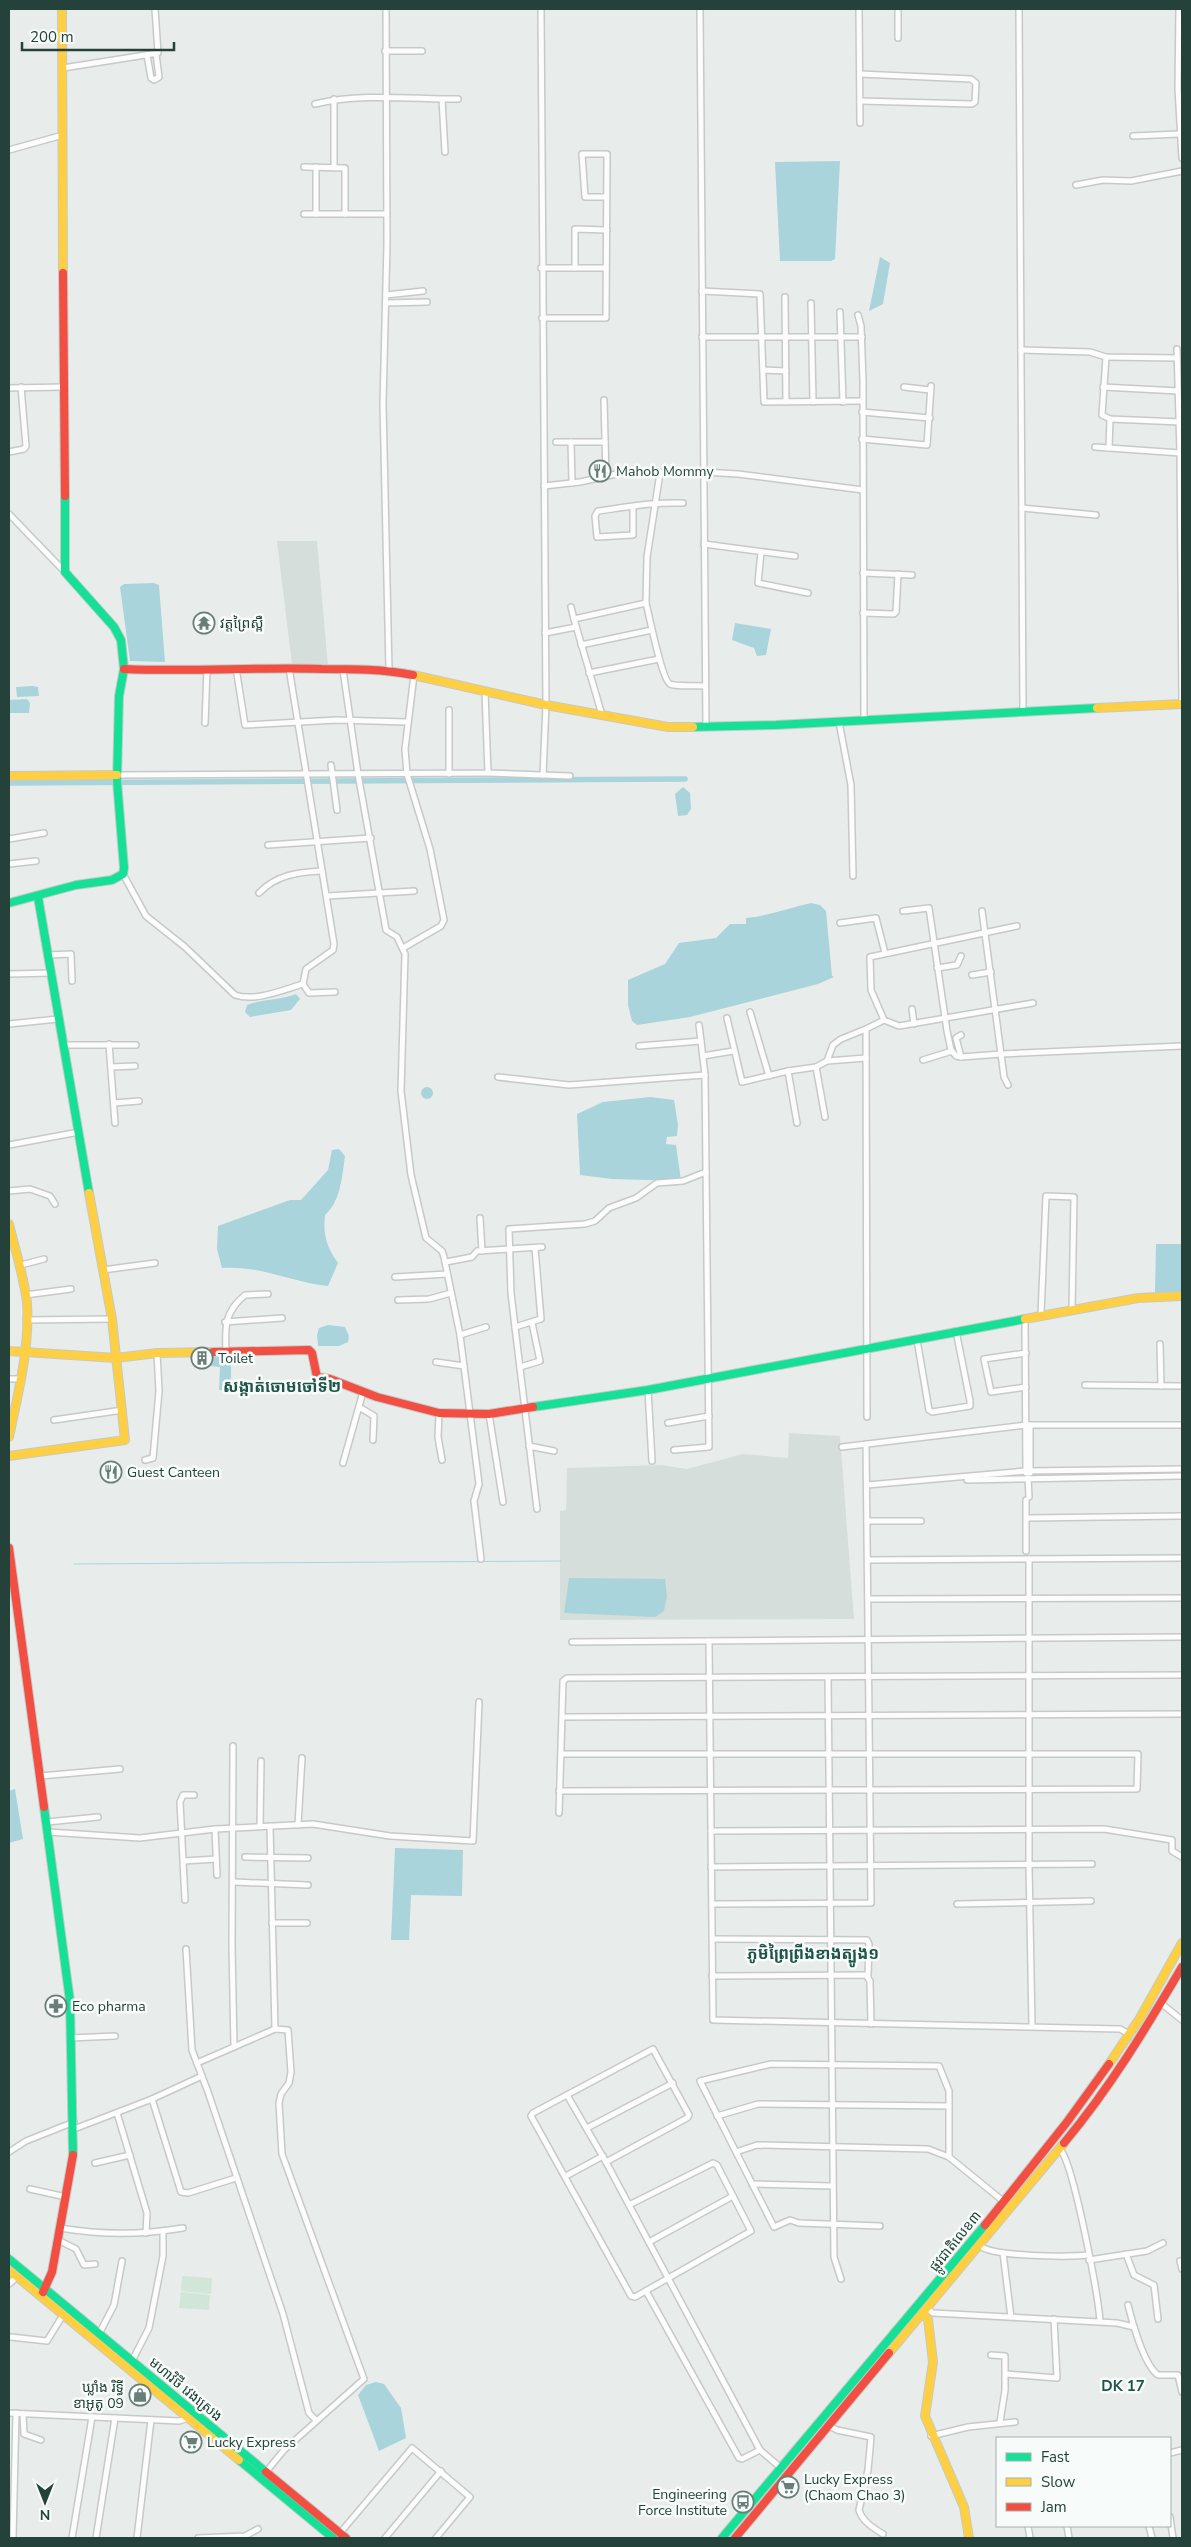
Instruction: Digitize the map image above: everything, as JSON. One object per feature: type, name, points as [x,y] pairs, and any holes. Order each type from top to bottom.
[{"type":"main road","points":[[9,903],[38,897],[76,885],[112,880],[122,874],[124,868],[117,780],[119,696],[124,669],[118,633],[65,572],[62,9]]},
{"type":"main road","points":[[124,669],[174,671],[236,668],[389,670],[546,705],[668,727],[864,721],[1182,704]]},
{"type":"main road","points":[[9,776],[117,780]]},
{"type":"main road","points":[[9,1456],[125,1440],[112,1319],[38,897]]},
{"type":"main road","points":[[9,1229],[20,1265],[25,1295],[26,1320],[23,1354],[9,1437]]},
{"type":"main road","points":[[9,1351],[23,1354],[116,1358],[157,1353],[309,1350],[312,1354],[317,1377],[330,1379],[363,1392],[439,1412],[470,1415],[525,1410],[648,1390],[1138,1298],[1182,1296]]},
{"type":"main road","points":[[9,1548],[68,1982],[74,2151],[51,2277],[42,2292]]},
{"type":"main road","name":"ផ្លូវជាតិលេខ៣","points":[[722,2538],[1004,2202],[1082,2105],[1130,2034],[1180,1954],[1182,1943]]},
{"type":"main road","name":"ផ្លូវជាតិលេខ៣","points":[[735,2538],[828,2426],[928,2314],[980,2246],[1096,2104],[1162,2004],[1182,1967]]},
{"type":"main road","name":"មហាវិថី វេងស្រេង","points":[[9,2259],[63,2315],[266,2472],[343,2536]]},
{"type":"main road","name":"មហាវិថី វេងស្រេង","points":[[9,2270],[42,2292],[132,2361],[260,2478],[332,2538]]},
{"type":"main road","points":[[928,2314],[933,2362],[925,2416],[931,2436],[964,2507],[969,2538]]},
{"type":"street","points":[[147,55],[151,78],[158,79],[155,9]]},
{"type":"street","points":[[386,9],[386,303],[383,404],[389,670]]},
{"type":"street","points":[[541,9],[541,268],[546,705],[543,775]]},
{"type":"street","points":[[700,9],[706,727]]},
{"type":"street","points":[[859,9],[860,123]]},
{"type":"street","points":[[898,9],[898,38]]},
{"type":"street","points":[[1019,9],[1024,713]]},
{"type":"street","points":[[1179,9],[1179,134],[1182,158]]},
{"type":"street","points":[[385,51],[422,51]]},
{"type":"street","points":[[63,68],[156,54]]},
{"type":"street","points":[[860,74],[971,79],[976,83],[975,102],[972,104],[860,101]]},
{"type":"street","points":[[334,99],[334,167]]},
{"type":"street","points":[[315,104],[334,99],[458,99]]},
{"type":"street","points":[[442,99],[445,152]]},
{"type":"street","points":[[1132,136],[1179,134]]},
{"type":"street","points":[[9,150],[63,135]]},
{"type":"street","points":[[542,318],[606,318],[607,230],[607,197],[607,154],[582,154],[585,197],[607,197]]},
{"type":"street","points":[[304,167],[343,167],[345,170],[345,214]]},
{"type":"street","points":[[316,167],[316,214]]},
{"type":"street","points":[[1076,185],[1103,180],[1131,181],[1182,171]]},
{"type":"street","points":[[304,214],[386,214]]},
{"type":"street","points":[[575,268],[575,229],[607,230]]},
{"type":"street","points":[[541,268],[606,268]]},
{"type":"street","points":[[386,295],[423,292]]},
{"type":"street","points":[[702,292],[760,294],[764,402],[862,402]]},
{"type":"street","points":[[785,297],[786,402]]},
{"type":"street","points":[[386,303],[427,302]]},
{"type":"street","points":[[811,303],[813,402]]},
{"type":"street","points":[[840,312],[843,402]]},
{"type":"street","points":[[858,315],[862,337],[864,721]]},
{"type":"street","points":[[702,337],[862,337]]},
{"type":"street","points":[[1177,349],[1180,422],[1182,704]]},
{"type":"street","points":[[1021,350],[1090,352],[1106,357],[1177,358]]},
{"type":"street","points":[[1106,357],[1102,415],[1110,419],[1180,422]]},
{"type":"street","points":[[763,370],[786,371]]},
{"type":"street","points":[[862,439],[927,445],[931,388],[904,386]]},
{"type":"street","points":[[1103,387],[1178,391]]},
{"type":"street","points":[[9,388],[65,388]]},
{"type":"street","points":[[9,452],[24,449],[26,446],[21,388]]},
{"type":"street","points":[[604,400],[606,476]]},
{"type":"street","points":[[862,412],[930,418]]},
{"type":"street","points":[[1109,448],[1110,419]]},
{"type":"street","points":[[556,442],[605,442]]},
{"type":"street","points":[[571,442],[572,483]]},
{"type":"street","points":[[1095,447],[1180,453]]},
{"type":"street","points":[[544,486],[572,483],[621,473],[703,472],[738,474],[863,490]]},
{"type":"street","points":[[660,473],[647,557],[646,603],[660,659],[669,684],[705,686]]},
{"type":"street","points":[[633,506],[633,535],[597,537],[595,516],[598,511],[656,502],[683,503]]},
{"type":"street","points":[[1022,508],[1096,515]]},
{"type":"street","points":[[9,514],[65,572]]},
{"type":"street","points":[[704,544],[795,556]]},
{"type":"street","points":[[761,552],[758,583],[808,593]]},
{"type":"street","points":[[863,573],[912,575]]},
{"type":"street","points":[[863,613],[894,614],[896,612],[898,574]]},
{"type":"street","points":[[574,619],[646,603]]},
{"type":"street","points":[[571,608],[588,673],[602,716]]},
{"type":"street","points":[[545,632],[576,628]]},
{"type":"street","points":[[582,645],[652,630]]},
{"type":"street","points":[[588,673],[660,659]]},
{"type":"street","points":[[236,668],[245,725],[350,720],[407,722]]},
{"type":"street","points":[[289,668],[334,948],[306,969],[304,984],[309,993],[335,992]]},
{"type":"street","points":[[205,724],[207,669]]},
{"type":"street","points":[[343,670],[359,779],[386,930],[397,937],[403,948],[406,963],[402,1018],[401,1092],[411,1176],[426,1238],[442,1251],[446,1262],[460,1335],[479,1484],[474,1501],[481,1559]]},
{"type":"street","points":[[403,948],[441,926],[444,920],[430,850],[409,778],[405,749],[414,675]]},
{"type":"street","points":[[485,692],[488,774]]},
{"type":"street","points":[[448,710],[449,774]]},
{"type":"street","points":[[839,722],[851,785],[853,876]]},
{"type":"street","points":[[331,765],[337,810]]},
{"type":"street","points":[[117,780],[359,779],[409,778],[449,774],[570,776]]},
{"type":"street","points":[[9,838],[44,833]]},
{"type":"street","points":[[268,845],[317,840],[371,838]]},
{"type":"street","points":[[9,864],[36,861]]},
{"type":"street","points":[[259,893],[269,882],[297,872],[322,870]]},
{"type":"street","points":[[122,874],[146,916],[186,947],[234,995],[243,998],[257,996],[304,984]]},
{"type":"street","points":[[327,896],[414,891]]},
{"type":"street","points":[[903,911],[929,908],[944,1018],[952,1051],[956,1056],[1182,1046]]},
{"type":"street","points":[[982,911],[1004,1078],[1008,1085]]},
{"type":"street","points":[[840,923],[876,918],[885,953]]},
{"type":"street","points":[[1017,926],[885,953],[868,959],[871,990],[884,1020],[899,1026],[1033,1003]]},
{"type":"street","points":[[48,956],[71,954],[72,981]]},
{"type":"street","points":[[937,968],[957,965],[961,956]]},
{"type":"street","points":[[9,974],[51,972]]},
{"type":"street","points":[[972,975],[991,972]]},
{"type":"street","points":[[912,1009],[914,1024]]},
{"type":"street","points":[[750,1012],[769,1076]]},
{"type":"street","points":[[727,1018],[733,1051],[742,1082],[788,1071],[816,1067],[827,1061],[866,1058]]},
{"type":"street","points":[[9,1024],[58,1019]]},
{"type":"street","points":[[827,1061],[833,1045],[848,1034],[866,1029],[884,1020]]},
{"type":"street","points":[[674,1450],[708,1448],[705,1075],[699,1025]]},
{"type":"street","points":[[866,1029],[867,1417]]},
{"type":"street","points":[[961,1035],[956,1038],[961,1057]]},
{"type":"street","points":[[639,1046],[701,1041]]},
{"type":"street","points":[[109,1044],[115,1123]]},
{"type":"street","points":[[63,1045],[136,1044]]},
{"type":"street","points":[[703,1056],[733,1051]]},
{"type":"street","points":[[923,1060],[952,1051]]},
{"type":"street","points":[[111,1067],[135,1066]]},
{"type":"street","points":[[816,1067],[825,1117]]},
{"type":"street","points":[[788,1071],[797,1123]]},
{"type":"street","points":[[498,1077],[569,1085],[705,1075]]},
{"type":"street","points":[[114,1103],[139,1101]]},
{"type":"street","points":[[9,1145],[79,1132]]},
{"type":"street","points":[[537,1509],[515,1327],[509,1229],[584,1224],[595,1221],[609,1208],[636,1198],[657,1184],[683,1181],[706,1172]]},
{"type":"street","points":[[9,1191],[30,1189],[50,1196],[55,1204]]},
{"type":"street","points":[[1041,1316],[1046,1196],[1074,1197],[1072,1310]]},
{"type":"street","points":[[480,1218],[482,1251]]},
{"type":"street","points":[[446,1262],[472,1257],[477,1251],[542,1247]]},
{"type":"street","points":[[515,1327],[532,1323],[541,1318],[534,1248]]},
{"type":"street","points":[[20,1265],[44,1259]]},
{"type":"street","points":[[103,1270],[154,1263]]},
{"type":"street","points":[[396,1277],[447,1274]]},
{"type":"street","points":[[25,1295],[71,1289]]},
{"type":"street","points":[[398,1300],[429,1299],[451,1293]]},
{"type":"street","points":[[226,1352],[225,1322],[243,1296],[268,1294]]},
{"type":"street","points":[[225,1322],[282,1318]]},
{"type":"street","points":[[1025,1318],[1028,1425],[1026,1551]]},
{"type":"street","points":[[26,1320],[112,1319]]},
{"type":"street","points":[[520,1367],[540,1361],[532,1323]]},
{"type":"street","points":[[460,1335],[486,1327]]},
{"type":"street","points":[[917,1340],[929,1410],[932,1412],[964,1408],[970,1406],[970,1401],[956,1331]]},
{"type":"street","points":[[1160,1344],[1161,1386]]},
{"type":"street","points":[[145,1460],[153,1458],[159,1397],[157,1353]]},
{"type":"street","points":[[1026,1353],[984,1360],[991,1392],[1026,1387]]},
{"type":"street","points":[[436,1362],[464,1366]]},
{"type":"street","points":[[9,1379],[19,1379]]},
{"type":"street","points":[[1085,1385],[1182,1386]]},
{"type":"street","points":[[648,1390],[652,1461]]},
{"type":"street","points":[[343,1462],[363,1392]]},
{"type":"street","points":[[359,1407],[374,1416],[373,1440]]},
{"type":"street","points":[[54,1420],[123,1410]]},
{"type":"street","points":[[439,1412],[438,1437],[442,1460]]},
{"type":"street","points":[[489,1414],[503,1502]]},
{"type":"street","points":[[668,1423],[709,1416]]},
{"type":"street","points":[[842,1447],[1028,1425],[1182,1425]]},
{"type":"street","points":[[712,1904],[871,1903],[866,1444]]},
{"type":"street","points":[[529,1446],[554,1451]]},
{"type":"street","points":[[867,1485],[1028,1471],[1182,1469]]},
{"type":"street","points":[[924,1481],[1182,1476]]},
{"type":"street","points":[[1026,1518],[1182,1516]]},
{"type":"street","points":[[867,1521],[921,1521]]},
{"type":"street","points":[[868,1560],[1182,1558]]},
{"type":"street","points":[[1029,1559],[1029,1865],[1032,2026]]},
{"type":"street","points":[[869,1599],[1182,1598]]},
{"type":"street","points":[[572,1642],[1182,1637]]},
{"type":"street","points":[[709,1641],[713,2020],[1032,2026],[1120,2029],[1130,2034]]},
{"type":"street","points":[[559,1812],[562,1681],[567,1678],[1182,1675]]},
{"type":"street","points":[[828,1677],[833,2225],[834,2257],[840,2279]]},
{"type":"street","points":[[48,1832],[140,1838],[215,1829],[313,1824],[390,1836],[473,1841],[479,1702]]},
{"type":"street","points":[[562,1717],[869,1714],[1182,1714]]},
{"type":"street","points":[[233,1746],[234,1882],[232,1955],[234,2047]]},
{"type":"street","points":[[559,1792],[1138,1789],[1138,1754],[561,1754]]},
{"type":"street","points":[[298,1825],[302,1758]]},
{"type":"street","points":[[260,1826],[261,1761]]},
{"type":"street","points":[[40,1776],[120,1769]]},
{"type":"street","points":[[185,1900],[181,1798],[183,1795],[194,1795]]},
{"type":"street","points":[[47,1822],[98,1817]]},
{"type":"street","points":[[270,1826],[275,2029]]},
{"type":"street","points":[[215,1829],[217,1875]]},
{"type":"street","points":[[711,1831],[1104,1829],[1172,1840],[1172,1851],[1182,1857]]},
{"type":"street","points":[[246,1857],[308,1858]]},
{"type":"street","points":[[184,1861],[216,1859]]},
{"type":"street","points":[[711,1867],[1092,1864]]},
{"type":"street","points":[[234,1882],[308,1885]]},
{"type":"street","points":[[957,1904],[1091,1900]]},
{"type":"street","points":[[272,1923],[307,1923]]},
{"type":"street","points":[[712,1939],[867,1940],[869,1942],[870,2024]]},
{"type":"street","points":[[186,1949],[192,2050],[283,2314],[309,2413],[316,2420]]},
{"type":"street","points":[[712,1976],[868,1976]]},
{"type":"street","points":[[1162,2004],[1182,2020]]},
{"type":"street","points":[[197,2063],[275,2029],[288,2030],[290,2077],[279,2103],[282,2154],[364,2380],[316,2420],[284,2450],[260,2478]]},
{"type":"street","points":[[70,2038],[115,2036]]},
{"type":"street","points":[[606,2162],[688,2118],[688,2113],[673,2083],[653,2049],[531,2115],[631,2296],[635,2297],[751,2231],[717,2165],[713,2163],[628,2204]]},
{"type":"street","points":[[880,2226],[799,2223],[790,2220],[774,2227],[700,2081],[771,2064],[939,2066],[949,2091],[949,2157]]},
{"type":"street","points":[[9,2152],[26,2141],[117,2113],[202,2076]]},
{"type":"street","points":[[587,2128],[673,2083]]},
{"type":"street","points":[[567,2095],[650,2242],[760,2450],[781,2468]]},
{"type":"street","points":[[152,2099],[181,2192],[188,2193],[236,2178]]},
{"type":"street","points":[[717,2116],[758,2104],[949,2106]]},
{"type":"street","points":[[117,2113],[147,2213],[146,2233]]},
{"type":"street","points":[[736,2152],[757,2145],[919,2148],[936,2150],[949,2157],[1004,2202]]},
{"type":"street","points":[[1060,2149],[1066,2155],[1074,2180],[1100,2322]]},
{"type":"street","points":[[94,2163],[130,2155]]},
{"type":"street","points":[[566,2176],[603,2156]]},
{"type":"street","points":[[752,2184],[833,2186]]},
{"type":"street","points":[[30,2189],[66,2197]]},
{"type":"street","points":[[650,2242],[733,2196]]},
{"type":"street","points":[[60,2228],[99,2234],[146,2233],[182,2228]]},
{"type":"street","points":[[132,2361],[149,2328],[163,2256],[162,2231]]},
{"type":"street","points":[[58,2240],[76,2249],[84,2265],[95,2264]]},
{"type":"street","points":[[980,2246],[985,2250],[1003,2253],[1088,2257],[1147,2251],[1163,2243]]},
{"type":"street","points":[[1003,2253],[1011,2317]]},
{"type":"street","points":[[1126,2254],[1134,2274],[1154,2285],[1158,2319]]},
{"type":"street","points":[[98,2334],[114,2305],[122,2261]]},
{"type":"street","points":[[1180,2261],[1182,2269]]},
{"type":"street","points":[[9,2284],[17,2277]]},
{"type":"street","points":[[646,2291],[740,2460],[760,2450]]},
{"type":"street","points":[[1128,2305],[1134,2327],[1156,2374],[1162,2376],[1176,2374],[1182,2392]]},
{"type":"street","points":[[928,2314],[1100,2322],[1134,2327]]},
{"type":"street","points":[[12,2337],[47,2341],[63,2315]]},
{"type":"street","points":[[1006,2374],[1057,2378],[1054,2320]]},
{"type":"street","points":[[991,2355],[1005,2356],[1006,2374],[1000,2422]]},
{"type":"street","points":[[9,2413],[179,2421],[191,2415]]},
{"type":"street","points":[[13,2538],[16,2413]]},
{"type":"street","points":[[23,2414],[24,2434],[41,2440]]},
{"type":"street","points":[[72,2538],[92,2417]]},
{"type":"street","points":[[96,2538],[115,2418]]},
{"type":"street","points":[[137,2538],[151,2420]]},
{"type":"street","points":[[931,2436],[1000,2422],[1015,2422]]},
{"type":"street","points":[[828,2426],[837,2430],[871,2437],[868,2470],[859,2510],[860,2515],[869,2525],[883,2534]]},
{"type":"street","points":[[343,2536],[412,2448],[470,2497],[436,2538]]},
{"type":"street","points":[[385,2538],[441,2471]]},
{"type":"street","points":[[1171,2524],[1173,2538]]},
{"type":"street","points":[[198,2538],[245,2536],[258,2529]]},
{"type":"shaded area","points":[[277,541],[317,541],[328,666],[292,664]]},
{"type":"shaded area","points":[[789,1433],[840,1436],[854,1619],[560,1620],[560,1511],[566,1510],[567,1468],[662,1465],[687,1469],[743,1454],[788,1458]]},
{"type":"green space","points":[[182,2276],[212,2278],[211,2294],[181,2291]]},
{"type":"green space","points":[[181,2292],[210,2295],[209,2310],[179,2308]]},
{"type":"water","points":[[840,161],[835,259],[831,261],[780,261],[775,162]]},
{"type":"water","points":[[880,257],[890,263],[883,304],[869,311]]},
{"type":"water","points":[[154,583],[159,585],[165,662],[130,661],[120,587],[124,584]]},
{"type":"water","points":[[735,623],[771,629],[766,655],[757,656],[754,648],[732,640]]},
{"type":"water","points":[[16,687],[38,687],[39,696],[17,697]]},
{"type":"water","points":[[27,699],[30,703],[29,713],[9,713],[9,700]]},
{"type":"water","points":[[683,787],[690,793],[691,809],[687,815],[678,816],[675,794]]},
{"type":"water","points":[[811,903],[820,905],[826,911],[832,976],[834,977],[818,984],[690,1017],[637,1025],[632,1021],[628,1005],[628,980],[665,964],[679,943],[716,938],[730,924],[746,924],[746,918]]},
{"type":"water","points":[[296,994],[300,999],[291,1010],[250,1017],[245,1012],[247,1005]]},
{"type":"water","points":[[425,1087],[429,1087],[433,1093],[429,1099],[425,1099],[421,1095],[421,1091]]},
{"type":"water","points":[[650,1097],[674,1100],[678,1125],[677,1136],[667,1137],[666,1144],[676,1145],[681,1181],[612,1179],[580,1175],[577,1114],[603,1102]]},
{"type":"water","points":[[339,1149],[345,1156],[342,1180],[338,1195],[325,1215],[324,1229],[326,1240],[338,1263],[328,1286],[262,1271],[222,1268],[217,1249],[218,1226],[290,1200],[301,1200],[328,1170],[332,1150]]},
{"type":"water","points":[[1156,1244],[1182,1244],[1182,1292],[1155,1292]]},
{"type":"water","points":[[328,1325],[345,1327],[349,1336],[348,1342],[339,1346],[318,1346],[317,1335],[319,1328]]},
{"type":"water","points":[[209,1357],[231,1357],[231,1390],[219,1390],[220,1367],[210,1366]]},
{"type":"water","points":[[569,1578],[665,1579],[667,1596],[664,1611],[655,1617],[564,1613]]},
{"type":"water","points":[[15,1789],[23,1839],[9,1843],[9,1791]]},
{"type":"water","points":[[395,1848],[463,1850],[462,1896],[411,1895],[409,1940],[391,1940]]},
{"type":"water","points":[[376,2382],[384,2384],[401,2408],[406,2438],[379,2451],[358,2395],[366,2385]]},
{"type":"waterway","points":[[9,783],[685,779]]},
{"type":"waterway","points":[[74,1564],[561,1561]]},
{"type":"traffic: fast","points":[[9,903],[76,885],[112,880],[123,874],[124,868],[117,781],[119,696],[124,669],[121,640],[114,627],[65,572],[65,496]]},
{"type":"traffic: fast","points":[[693,727],[776,725],[1097,708]]},
{"type":"traffic: fast","points":[[38,897],[89,1193]]},
{"type":"traffic: fast","points":[[533,1407],[648,1390],[1025,1319]]},
{"type":"traffic: fast","points":[[44,1807],[70,2001],[73,2155]]},
{"type":"traffic: fast","points":[[722,2538],[985,2225]]},
{"type":"traffic: fast","points":[[9,2259],[266,2472]]},
{"type":"traffic: fast","points":[[239,2460],[333,2538]]},
{"type":"traffic: slow","points":[[62,9],[63,273]]},
{"type":"traffic: slow","points":[[413,675],[546,705],[668,727],[693,727]]},
{"type":"traffic: slow","points":[[1097,708],[1182,704]]},
{"type":"traffic: slow","points":[[9,776],[117,775]]},
{"type":"traffic: slow","points":[[9,1456],[125,1440],[112,1319],[89,1193]]},
{"type":"traffic: slow","points":[[9,1224],[24,1283],[27,1303],[25,1353],[9,1437]]},
{"type":"traffic: slow","points":[[1025,1319],[1138,1298],[1182,1296]]},
{"type":"traffic: slow","points":[[9,1351],[116,1358],[157,1353],[213,1352]]},
{"type":"traffic: slow","points":[[1109,2064],[1140,2018],[1182,1943]]},
{"type":"traffic: slow","points":[[889,2353],[1064,2143]]},
{"type":"traffic: slow","points":[[9,2270],[239,2460]]},
{"type":"traffic: slow","points":[[923,2314],[928,2319],[933,2362],[925,2416],[964,2507],[969,2538]]},
{"type":"traffic: jam","points":[[63,273],[65,496]]},
{"type":"traffic: jam","points":[[124,669],[357,669],[413,675]]},
{"type":"traffic: jam","points":[[213,1352],[309,1350],[312,1353],[317,1377],[330,1379],[377,1397],[439,1413],[489,1414],[533,1407]]},
{"type":"traffic: jam","points":[[9,1548],[44,1807]]},
{"type":"traffic: jam","points":[[1064,2143],[1112,2079],[1182,1967]]},
{"type":"traffic: jam","points":[[985,2225],[1067,2122],[1109,2064]]},
{"type":"traffic: jam","points":[[43,2292],[52,2272],[73,2155]]},
{"type":"traffic: jam","points":[[735,2538],[889,2353]]},
{"type":"traffic: jam","points":[[266,2472],[346,2538]]},
{"type":"place","name":"Mahob Mommy","points":[[600,471]]},
{"type":"place","name":"វត្តព្រៃស្ពឺ","points":[[204,623]]},
{"type":"place","name":"Toilet","points":[[202,1358]]},
{"type":"place","name":"Guest Canteen","points":[[111,1472]]},
{"type":"place","name":"Eco pharma","points":[[56,2006]]},
{"type":"place","name":"ឃ្លាំង រិទ្ធី ខាអូតូ 09","points":[[140,2395]]},
{"type":"place","name":"Lucky Express","points":[[191,2442]]},
{"type":"place","name":"Lucky Express (Chaom Chao 3)","points":[[788,2487]]},
{"type":"place","name":"Engineering Force Institute","points":[[743,2502]]},
{"type":"district","name":"សង្កាត់ចោមចៅទី២","points":[[282,1386]]},
{"type":"district","name":"ភូមិព្រៃព្រីងខាងត្បូង១","points":[[813,1953]]},
{"type":"district","name":"DK 17","points":[[1123,2386]]}]
